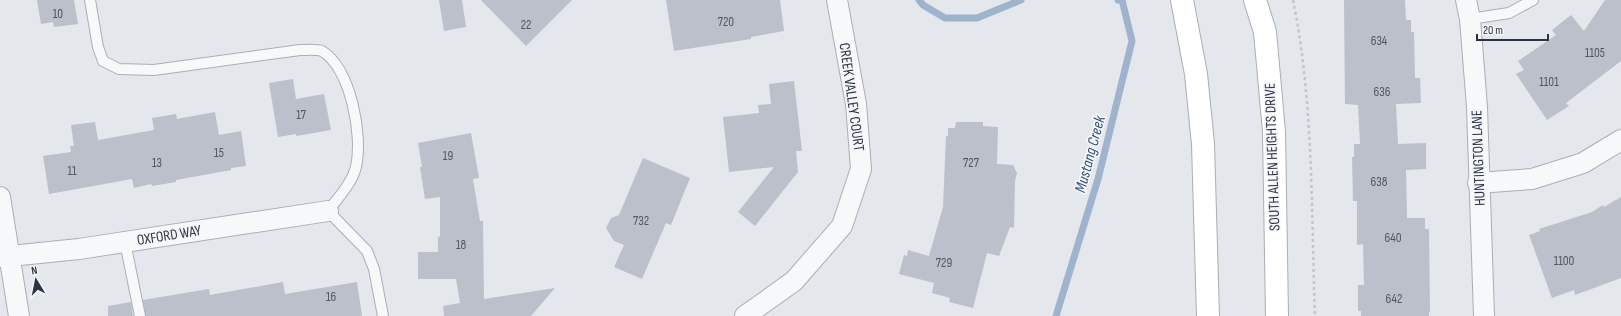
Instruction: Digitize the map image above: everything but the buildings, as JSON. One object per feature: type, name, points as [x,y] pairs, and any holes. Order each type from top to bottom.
[{"type":"main road","points":[[1182,0],[1196,74],[1203,144],[1208,316]]},
{"type":"main road","name":"SOUTH ALLEN HEIGHTS DRIVE","points":[[1255,0],[1265,32],[1274,132],[1277,316]]},
{"type":"street","name":"CREEK VALLEY COURT","points":[[745,316],[794,281],[842,226],[861,169],[856,104],[837,0]]},
{"type":"street","name":"HUNTINGTON LANE","points":[[1468,9],[1477,107],[1478,183],[1484,316]]},
{"type":"street","points":[[1478,183],[1532,180],[1583,163],[1621,140]]},
{"type":"street","points":[[0,197],[5,257],[19,316]]},
{"type":"street","name":"OXFORD WAY","points":[[5,257],[79,249],[328,211]]},
{"type":"lane","points":[[90,0],[98,47],[104,61],[119,69],[154,70],[300,50],[320,50],[336,63],[348,89],[358,138],[356,167],[351,179],[328,211],[367,251],[374,269],[383,316]]},
{"type":"lane","points":[[1468,9],[1509,12],[1533,0]]},
{"type":"lane","points":[[125,242],[140,316]]},
{"type":"path","points":[[1293,0],[1297,19],[1309,120],[1315,316]]},
{"type":"waterway","name":"Mustang Creek","points":[[919,0],[923,5],[945,18],[977,18],[1021,0]]},
{"type":"waterway","name":"Mustang Creek","points":[[1056,316],[1098,179],[1132,41],[1122,0],[1118,0]]}]
